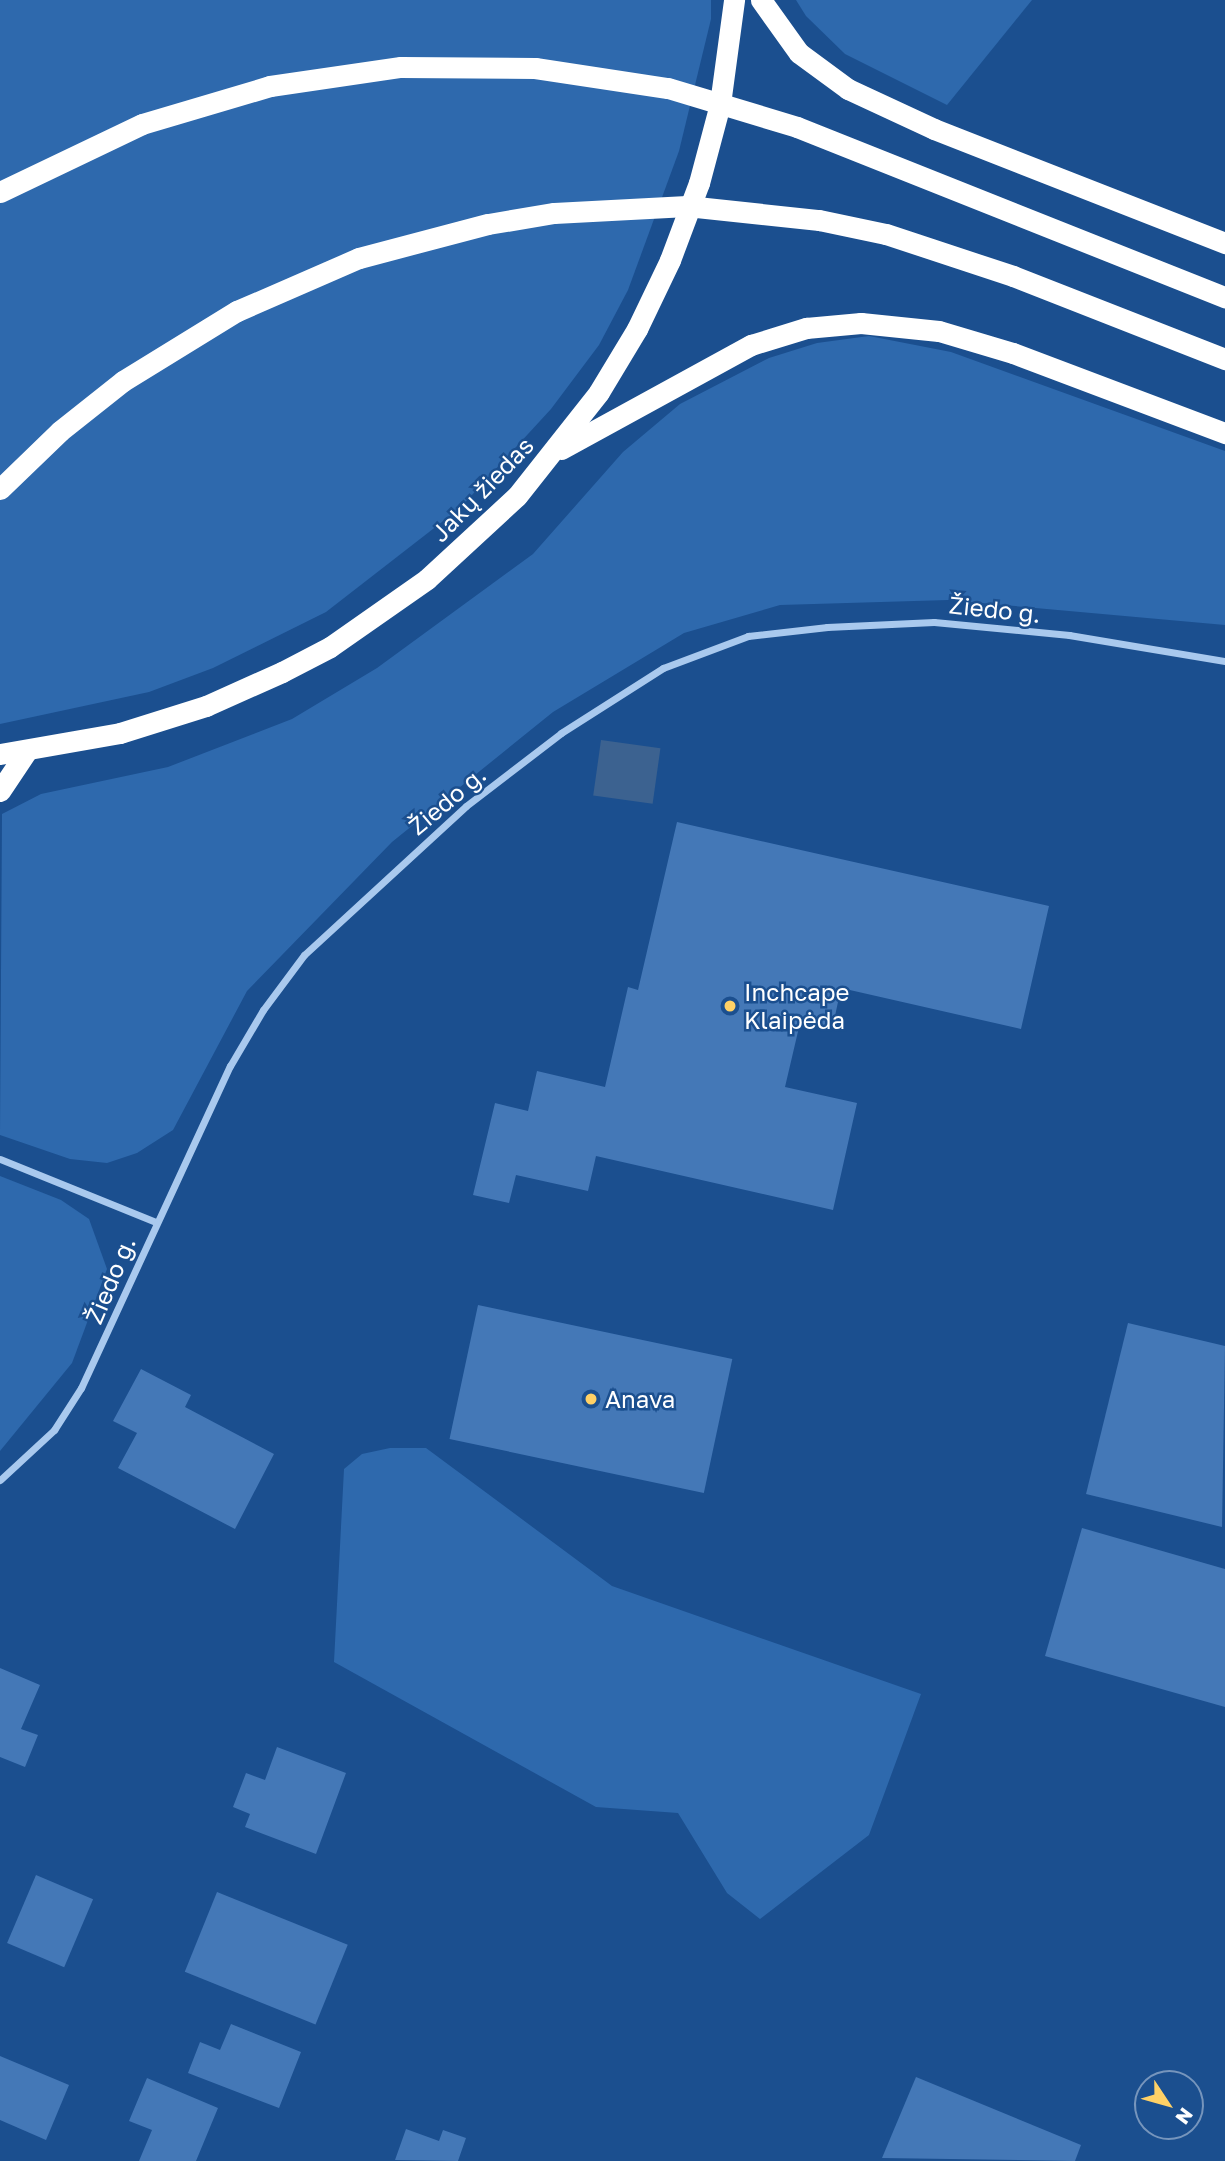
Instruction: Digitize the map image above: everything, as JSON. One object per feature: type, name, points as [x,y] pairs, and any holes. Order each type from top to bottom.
[{"type":"highway","name":"Jakų žiedas","points":[[0,754],[26,752],[120,733],[206,706],[330,646],[437,571],[517,496],[556,451],[637,329],[670,260],[699,183],[720,104],[734,0]]},
{"type":"highway","points":[[761,0],[799,53],[848,89],[934,129],[1225,243]]},
{"type":"highway","points":[[0,192],[142,124],[270,86],[401,67],[534,68],[668,88],[797,127],[1225,297]]},
{"type":"highway","points":[[0,489],[60,431],[123,381],[237,311],[359,258],[488,224],[554,213],[688,206],[819,220],[886,234],[987,266],[1225,359]]},
{"type":"highway","points":[[556,451],[751,345],[807,328],[861,323],[939,331],[1013,353],[1225,433]]},
{"type":"highway","points":[[0,791],[26,752]]},
{"type":"street","name":"Žiedo g.","points":[[0,1480],[54,1430],[81,1388],[230,1066],[304,955],[466,806],[561,733],[663,668],[748,636],[827,626],[934,622],[1069,635],[1225,661]]},
{"type":"street","points":[[0,1158],[156,1222]]},
{"type":"shaded area","points":[[0,0],[711,0],[711,19],[679,151],[628,290],[599,345],[551,409],[460,508],[326,612],[213,668],[149,692],[0,724]]},
{"type":"shaded area","points":[[796,0],[1032,0],[947,105],[845,54],[806,16]]},
{"type":"shaded area","points":[[869,336],[951,352],[1225,451],[1225,625],[948,600],[780,605],[684,633],[553,712],[392,842],[247,991],[173,1130],[137,1153],[107,1163],[70,1159],[0,1135],[2,814],[41,794],[168,767],[292,719],[377,668],[533,554],[623,452],[680,404],[769,358],[817,343]]},
{"type":"shaded area","points":[[601,740],[660,748],[653,804],[593,795]]},
{"type":"shaded area","points":[[0,1176],[61,1200],[89,1219],[107,1269],[72,1363],[0,1451]]},
{"type":"shaded area","points":[[390,1448],[426,1448],[612,1586],[921,1694],[869,1835],[760,1919],[727,1893],[678,1813],[596,1807],[334,1662],[344,1469],[362,1454]]},
{"type":"building","name":"Inchcape Klaipėda","points":[[677,822],[1049,906],[1021,1029],[841,988],[832,1030],[800,1023],[785,1087],[857,1103],[833,1210],[596,1156],[588,1191],[516,1175],[509,1203],[473,1195],[495,1103],[528,1111],[537,1071],[605,1087],[628,987],[638,990]]},
{"type":"building","name":"Anava","points":[[478,1305],[732,1359],[704,1493],[450,1439]]},
{"type":"building","points":[[1128,1323],[1225,1346],[1222,1527],[1086,1494]]},
{"type":"building","points":[[141,1369],[191,1395],[185,1407],[274,1454],[235,1529],[118,1468],[137,1433],[113,1421]]},
{"type":"building","points":[[1082,1528],[1225,1569],[1225,1707],[1045,1656]]},
{"type":"building","points":[[0,1668],[40,1685],[21,1729],[38,1735],[25,1767],[0,1757]]},
{"type":"building","points":[[277,1747],[346,1773],[316,1854],[245,1827],[250,1814],[233,1807],[246,1773],[265,1780]]},
{"type":"building","points":[[36,1875],[93,1899],[64,1967],[7,1943]]},
{"type":"building","points":[[217,1892],[348,1945],[316,2025],[185,1972]]},
{"type":"building","points":[[231,2024],[301,2052],[279,2108],[188,2073],[200,2042],[220,2050]]},
{"type":"building","points":[[0,2056],[69,2085],[46,2140],[0,2120]]},
{"type":"building","points":[[916,2077],[1081,2145],[1075,2161],[882,2158]]},
{"type":"building","points":[[147,2078],[218,2108],[196,2161],[139,2161],[152,2130],[129,2121]]},
{"type":"building","points":[[406,2129],[439,2141],[443,2130],[466,2138],[458,2161],[395,2160]]},
{"type":"place","name":"Inchcape Klaipėda","points":[[730,1006]]},
{"type":"place","name":"Anava","points":[[591,1399]]}]
